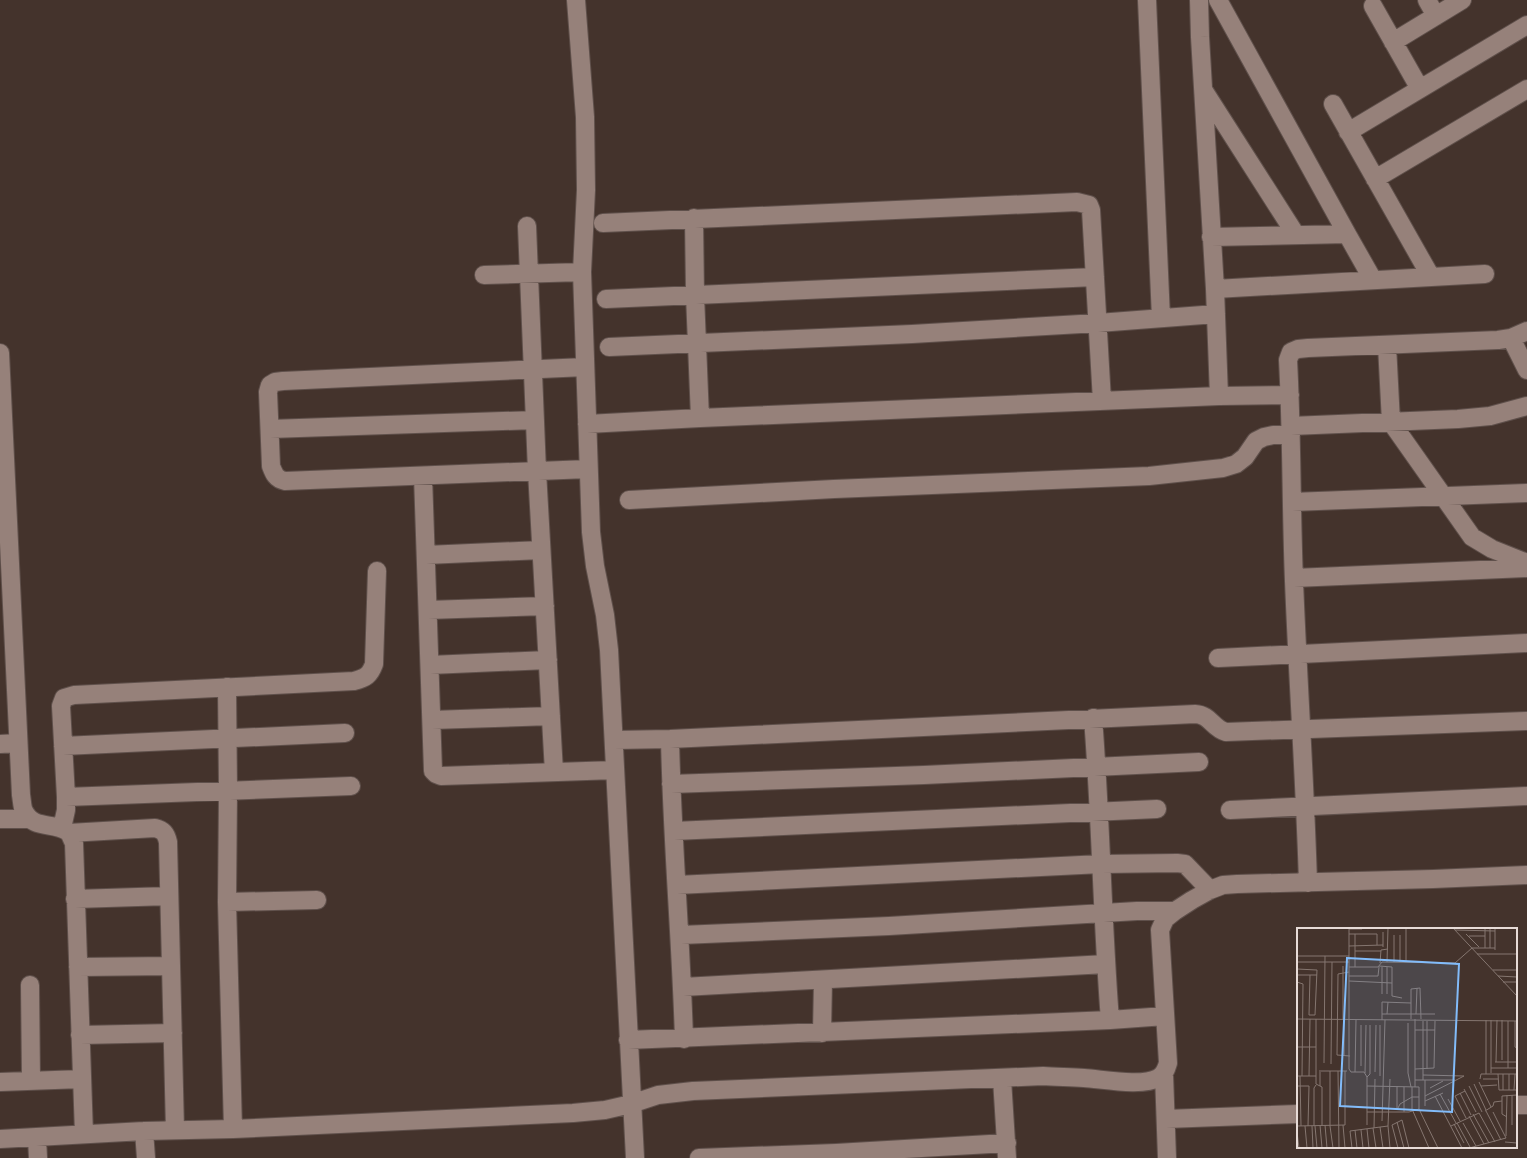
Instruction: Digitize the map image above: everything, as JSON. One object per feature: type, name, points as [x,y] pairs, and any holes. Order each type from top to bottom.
[{"type":"street","points":[[576,0],[585,117],[586,190],[582,272],[590,532],[605,615],[614,740],[631,1104],[635,1158]]},
{"type":"street","points":[[1146,0],[1161,318]]},
{"type":"street","points":[[1200,0],[1200,37],[1215,289],[1219,396]]},
{"type":"street","points":[[1218,0],[1346,234],[1373,280]]},
{"type":"street","points":[[1427,0],[1436,16]]},
{"type":"street","points":[[1393,42],[1462,0]]},
{"type":"street","points":[[1373,6],[1420,89]]},
{"type":"street","points":[[1348,132],[1527,25]]},
{"type":"street","points":[[1375,179],[1527,89]]},
{"type":"street","points":[[1204,90],[1296,235]]},
{"type":"street","points":[[1333,104],[1431,277]]},
{"type":"street","points":[[603,223],[1077,202],[1084,203],[1089,205],[1091,210],[1102,401]]},
{"type":"street","points":[[694,218],[695,295],[700,418]]},
{"type":"street","points":[[526,226],[537,471],[554,772]]},
{"type":"street","points":[[1211,238],[1346,234]]},
{"type":"street","points":[[484,275],[582,272]]},
{"type":"street","points":[[1215,289],[1485,274]]},
{"type":"street","points":[[606,299],[1095,277]]},
{"type":"street","points":[[609,347],[697,342],[912,334],[1098,324],[1216,314]]},
{"type":"street","points":[[1308,883],[1306,806],[1294,578],[1288,360],[1291,352],[1298,349],[1387,345],[1519,334],[1527,370]]},
{"type":"street","points":[[1387,345],[1391,422],[1472,537],[1492,549],[1527,563]]},
{"type":"street","points":[[0,353],[7,679],[18,743],[23,810],[29,819]]},
{"type":"street","points":[[585,367],[276,382],[270,385],[268,392],[271,466],[278,480],[285,482],[588,469]]},
{"type":"street","points":[[587,424],[1219,396],[1290,395]]},
{"type":"street","points":[[630,500],[841,489],[1149,476],[1188,472],[1223,468],[1236,464],[1245,457],[1256,441],[1291,430],[1490,416],[1527,406]]},
{"type":"street","points":[[270,429],[535,420]]},
{"type":"street","points":[[423,476],[433,771],[441,776],[615,770]]},
{"type":"street","points":[[1292,502],[1527,493]]},
{"type":"street","points":[[426,555],[542,550]]},
{"type":"street","points":[[1294,578],[1527,568]]},
{"type":"street","points":[[84,1134],[74,843],[66,831],[66,797],[61,706],[64,698],[74,695],[354,681],[364,679],[371,673],[374,664],[377,571]]},
{"type":"street","points":[[428,610],[545,606]]},
{"type":"street","points":[[1218,658],[1527,643]]},
{"type":"street","points":[[430,665],[548,660]]},
{"type":"street","points":[[227,687],[228,791],[226,902],[233,1129]]},
{"type":"street","points":[[614,740],[670,739],[1195,714],[1204,715],[1219,730],[1226,732],[1527,721]]},
{"type":"street","points":[[432,720],[551,716]]},
{"type":"street","points":[[1093,718],[1100,812],[1103,913],[1110,1020]]},
{"type":"street","points":[[63,746],[345,733]]},
{"type":"street","points":[[670,739],[671,784],[683,987],[684,1039]]},
{"type":"street","points":[[0,744],[18,743]]},
{"type":"street","points":[[671,784],[1199,762]]},
{"type":"street","points":[[66,797],[351,786]]},
{"type":"street","points":[[1230,810],[1406,803],[1527,796]]},
{"type":"street","points":[[674,831],[1157,809]]},
{"type":"street","points":[[0,820],[29,819],[39,824],[66,831],[155,828],[162,830],[166,835],[168,842],[175,1130]]},
{"type":"street","points":[[677,885],[770,879],[1101,864],[1177,863],[1185,864],[1210,890]]},
{"type":"street","points":[[1167,1158],[1164,1074],[1168,1063],[1160,930],[1165,919],[1175,911],[1210,890],[1223,885],[1527,875]]},
{"type":"street","points":[[75,899],[169,896]]},
{"type":"street","points":[[226,902],[318,900]]},
{"type":"street","points":[[680,935],[889,926],[1103,913],[1175,911]]},
{"type":"street","points":[[683,987],[1106,964]]},
{"type":"street","points":[[78,967],[171,966]]},
{"type":"street","points":[[822,1033],[823,980]]},
{"type":"street","points":[[30,985],[31,1080]]},
{"type":"street","points":[[628,1040],[822,1033],[1110,1020],[1165,1016]]},
{"type":"street","points":[[80,1035],[173,1033]]},
{"type":"street","points":[[0,1139],[144,1131],[233,1129],[573,1113],[605,1110],[631,1104],[658,1095],[693,1091],[1002,1079],[1043,1076],[1122,1082],[1145,1082],[1157,1079],[1164,1074]]},
{"type":"street","points":[[0,1082],[82,1079]]},
{"type":"street","points":[[699,1158],[836,1153],[1007,1150],[1002,1079]]},
{"type":"street","points":[[1166,1119],[1297,1114]]},
{"type":"street","points":[[144,1131],[146,1158]]},
{"type":"street","points":[[37,1138],[38,1158]]}]
